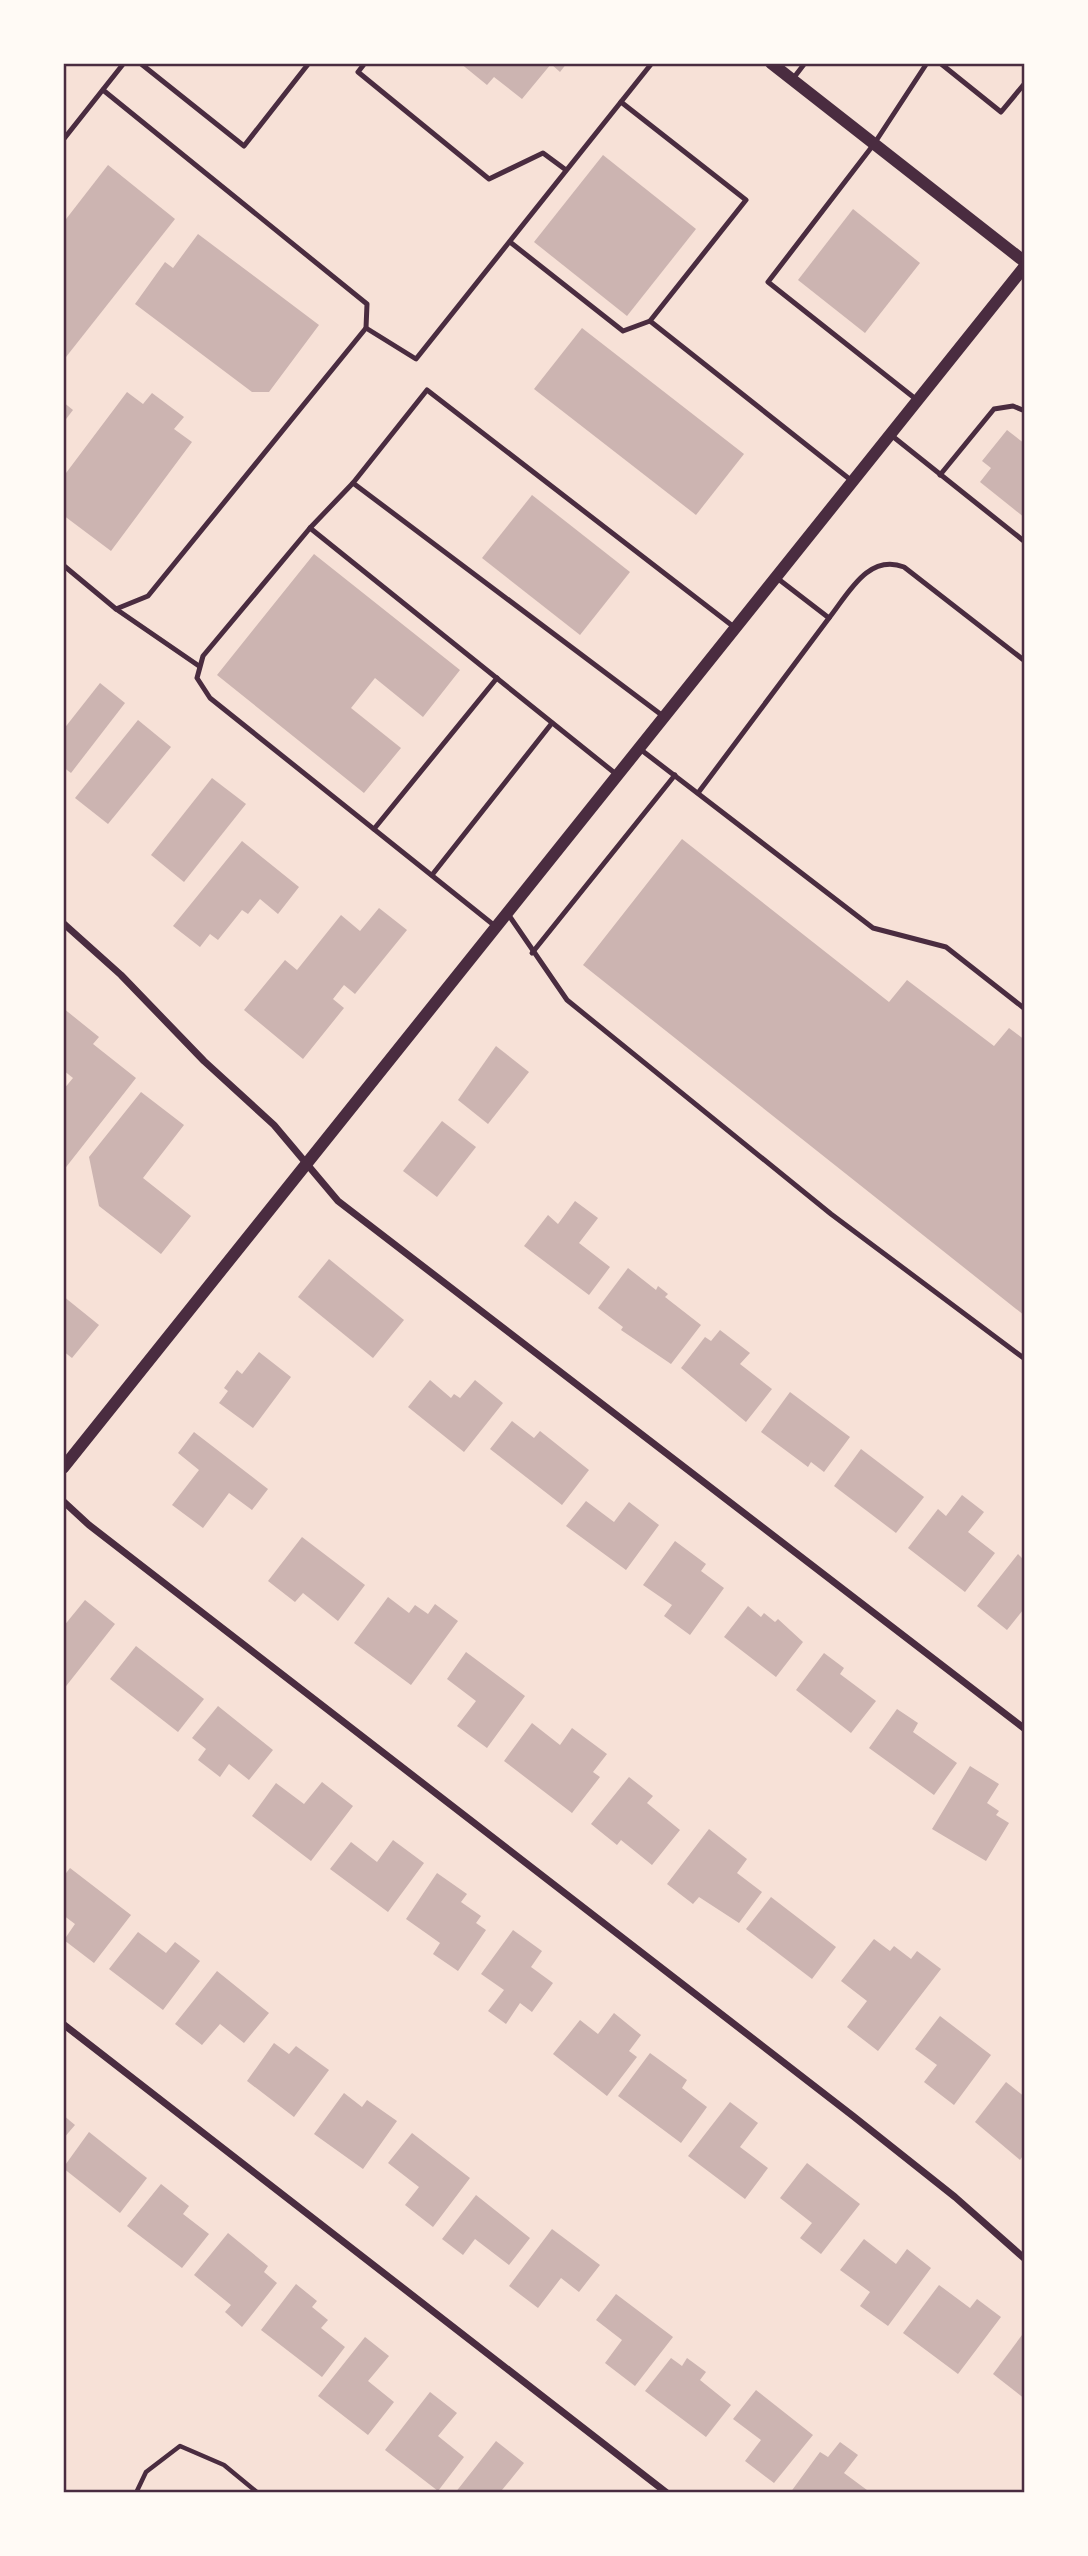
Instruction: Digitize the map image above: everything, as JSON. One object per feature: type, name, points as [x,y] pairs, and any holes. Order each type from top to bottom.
[{"type":"street","points":[[63,1468],[1025,264],[771,63]]},
{"type":"street","points":[[63,923],[144,997],[204,1060],[274,1125],[338,1200],[1025,1729]]},
{"type":"street","points":[[63,1501],[89,1525],[853,2116],[955,2197],[1025,2259]]},
{"type":"street","points":[[63,2024],[667,2493]]},
{"type":"lane","points":[[63,140],[124,63]]},
{"type":"lane","points":[[140,63],[244,146],[309,63]]},
{"type":"lane","points":[[365,63],[358,72],[489,179],[543,153],[566,170]]},
{"type":"lane","points":[[366,328],[416,359],[652,63]]},
{"type":"lane","points":[[792,80],[805,63]]},
{"type":"lane","points":[[917,400],[768,282],[874,144],[926,63]]},
{"type":"lane","points":[[940,63],[1002,112],[1025,83]]},
{"type":"lane","points":[[103,90],[366,303],[366,328],[148,596],[116,608]]},
{"type":"lane","points":[[510,242],[623,331],[650,321],[746,200],[621,103]]},
{"type":"lane","points":[[650,321],[852,481]]},
{"type":"lane","points":[[495,926],[210,698],[197,678],[203,656],[310,528],[353,483],[427,390],[734,627]]},
{"type":"lane","points":[[940,475],[994,409],[1013,406],[1025,411]]},
{"type":"lane","points":[[890,434],[1025,542]]},
{"type":"lane","points":[[353,483],[663,716]]},
{"type":"lane","points":[[310,528],[616,774]]},
{"type":"lane","points":[[698,793],[829,618],[870,568],[895,563],[904,566],[1025,661]]},
{"type":"lane","points":[[63,565],[116,608],[199,666]]},
{"type":"lane","points":[[775,577],[829,618]]},
{"type":"lane","points":[[374,829],[497,678]]},
{"type":"lane","points":[[432,875],[552,723]]},
{"type":"lane","points":[[638,747],[873,928],[946,947],[1025,1009]]},
{"type":"lane","points":[[532,953],[674,775]]},
{"type":"lane","points":[[506,911],[532,953],[568,1000],[831,1214],[1025,1359]]},
{"type":"path","points":[[136,2493],[146,2472],[180,2446],[224,2465],[258,2493]]},
{"type":"building","points":[[460,63],[567,63],[560,72],[551,64],[522,99],[494,77],[487,85]]},
{"type":"building","points":[[603,155],[696,229],[627,316],[534,242]]},
{"type":"building","points":[[108,165],[175,219],[66,357],[63,355],[63,223]]},
{"type":"building","points":[[853,209],[920,263],[865,333],[798,280]]},
{"type":"building","points":[[198,234],[319,325],[269,392],[252,392],[135,304],[165,262],[173,268]]},
{"type":"building","points":[[582,328],[744,454],[696,515],[534,389]]},
{"type":"building","points":[[127,392],[143,404],[152,393],[184,417],[174,429],[192,442],[111,551],[63,515],[63,477]]},
{"type":"building","points":[[63,402],[73,410],[63,423]]},
{"type":"building","points":[[1007,430],[1025,444],[1025,518],[980,482],[991,468],[982,461]]},
{"type":"building","points":[[532,495],[630,572],[580,635],[482,558]]},
{"type":"building","points":[[314,554],[460,670],[423,717],[375,678],[351,708],[401,748],[364,793],[217,675]]},
{"type":"building","points":[[100,683],[125,703],[71,773],[63,767],[63,730]]},
{"type":"building","points":[[138,720],[171,747],[108,824],[75,798]]},
{"type":"building","points":[[212,778],[246,804],[184,882],[151,855]]},
{"type":"building","points":[[682,839],[889,1002],[907,980],[994,1046],[1009,1028],[1025,1040],[1025,1316],[583,965]]},
{"type":"building","points":[[242,841],[299,887],[278,914],[260,899],[248,914],[242,910],[218,940],[210,934],[200,947],[173,926]]},
{"type":"building","points":[[379,908],[407,930],[355,994],[344,985],[333,999],[344,1008],[303,1059],[244,1010],[285,960],[297,970],[341,915],[360,931]]},
{"type":"building","points":[[63,1008],[99,1037],[93,1044],[136,1078],[63,1171],[63,1090],[73,1078],[63,1070]]},
{"type":"building","points":[[496,1046],[529,1072],[488,1124],[458,1100]]},
{"type":"building","points":[[141,1092],[184,1125],[143,1178],[191,1216],[161,1254],[99,1206],[89,1157]]},
{"type":"building","points":[[442,1121],[476,1147],[437,1197],[403,1171]]},
{"type":"building","points":[[575,1201],[598,1218],[579,1243],[610,1267],[589,1295],[524,1246],[548,1215],[558,1224]]},
{"type":"building","points":[[329,1259],[404,1320],[373,1358],[298,1297]]},
{"type":"building","points":[[628,1268],[656,1290],[658,1286],[668,1294],[665,1297],[701,1325],[671,1364],[621,1330],[623,1327],[598,1308]]},
{"type":"building","points":[[63,1296],[99,1325],[72,1358],[63,1351]]},
{"type":"building","points":[[720,1330],[750,1353],[740,1364],[772,1389],[746,1422],[681,1368],[705,1337],[711,1341]]},
{"type":"building","points":[[259,1352],[291,1377],[253,1428],[219,1403],[228,1391],[224,1388],[237,1370],[242,1374]]},
{"type":"building","points":[[430,1380],[451,1398],[454,1394],[460,1398],[475,1380],[503,1403],[464,1452],[408,1407]]},
{"type":"building","points":[[790,1392],[850,1437],[824,1472],[811,1462],[808,1467],[761,1432]]},
{"type":"building","points":[[512,1421],[534,1438],[540,1431],[589,1470],[562,1505],[490,1449]]},
{"type":"building","points":[[194,1432],[268,1489],[252,1510],[229,1493],[203,1528],[172,1505],[199,1470],[178,1453]]},
{"type":"building","points":[[861,1449],[924,1497],[896,1533],[834,1486]]},
{"type":"building","points":[[962,1495],[984,1512],[968,1532],[995,1553],[965,1592],[908,1548],[938,1509],[946,1516]]},
{"type":"building","points":[[586,1501],[614,1522],[629,1502],[659,1525],[626,1570],[566,1526]]},
{"type":"building","points":[[302,1537],[365,1585],[338,1621],[303,1593],[295,1602],[268,1581]]},
{"type":"building","points":[[675,1541],[706,1564],[701,1571],[724,1588],[690,1635],[664,1616],[672,1605],[643,1585]]},
{"type":"building","points":[[1018,1554],[1023,1559],[1025,1556],[1025,1612],[1023,1610],[1007,1630],[977,1606]]},
{"type":"building","points":[[388,1597],[409,1613],[415,1605],[428,1614],[435,1604],[458,1621],[411,1685],[354,1643]]},
{"type":"building","points":[[85,1600],[115,1624],[63,1690],[63,1627]]},
{"type":"building","points":[[748,1606],[761,1617],[764,1613],[775,1622],[778,1619],[803,1642],[776,1677],[724,1637]]},
{"type":"building","points":[[136,1646],[204,1699],[178,1732],[110,1679]]},
{"type":"building","points":[[466,1652],[525,1696],[487,1748],[457,1726],[476,1701],[447,1679]]},
{"type":"building","points":[[824,1653],[844,1668],[840,1674],[876,1701],[851,1733],[796,1690]]},
{"type":"building","points":[[218,1706],[273,1750],[249,1780],[229,1764],[220,1777],[198,1760],[206,1749],[192,1738]]},
{"type":"building","points":[[897,1709],[918,1723],[913,1732],[957,1763],[934,1795],[869,1748]]},
{"type":"building","points":[[532,1723],[560,1745],[572,1728],[607,1754],[593,1772],[600,1777],[572,1813],[504,1761]]},
{"type":"building","points":[[970,1766],[999,1784],[987,1803],[999,1811],[996,1815],[1009,1823],[986,1861],[932,1829]]},
{"type":"building","points":[[629,1777],[653,1796],[647,1803],[680,1830],[652,1865],[621,1840],[617,1845],[591,1824]]},
{"type":"building","points":[[322,1782],[353,1806],[311,1861],[252,1816],[276,1783],[304,1804]]},
{"type":"building","points":[[709,1829],[747,1859],[737,1873],[762,1892],[739,1923],[699,1897],[693,1904],[667,1884]]},
{"type":"building","points":[[393,1840],[424,1863],[388,1912],[330,1869],[351,1842],[377,1862]]},
{"type":"building","points":[[70,1868],[131,1915],[94,1963],[64,1940],[75,1924],[63,1915],[63,1877]]},
{"type":"building","points":[[437,1873],[467,1894],[461,1902],[481,1916],[476,1923],[486,1930],[458,1971],[433,1954],[440,1943],[406,1919]]},
{"type":"building","points":[[771,1897],[836,1947],[812,1979],[746,1929]]},
{"type":"building","points":[[513,1930],[542,1951],[531,1967],[553,1983],[532,2012],[520,2003],[506,2024],[488,2011],[504,1990],[481,1974]]},
{"type":"building","points":[[138,1932],[166,1953],[175,1942],[200,1961],[163,2010],[109,1969]]},
{"type":"building","points":[[874,1939],[890,1951],[894,1946],[911,1959],[917,1951],[941,1969],[878,2051],[847,2027],[867,2001],[841,1981]]},
{"type":"building","points":[[217,1971],[269,2013],[244,2043],[220,2024],[202,2045],[175,2024]]},
{"type":"building","points":[[614,2013],[641,2035],[629,2051],[637,2057],[607,2096],[553,2054],[580,2020],[598,2034]]},
{"type":"building","points":[[940,2016],[991,2055],[954,2105],[924,2082],[937,2065],[915,2049]]},
{"type":"building","points":[[274,2043],[289,2054],[296,2046],[329,2070],[294,2117],[247,2081]]},
{"type":"building","points":[[650,2053],[687,2080],[682,2088],[707,2107],[681,2143],[618,2096]]},
{"type":"building","points":[[1006,2082],[1025,2097],[1025,2153],[1020,2160],[975,2122]]},
{"type":"building","points":[[344,2093],[362,2107],[367,2100],[397,2121],[363,2169],[314,2134]]},
{"type":"building","points":[[730,2102],[758,2123],[740,2147],[768,2168],[745,2199],[688,2156]]},
{"type":"building","points":[[63,2115],[75,2125],[63,2139]]},
{"type":"building","points":[[89,2132],[147,2178],[120,2213],[63,2168]]},
{"type":"building","points":[[412,2133],[470,2178],[433,2227],[405,2205],[419,2187],[388,2163]]},
{"type":"building","points":[[807,2163],[860,2204],[821,2254],[800,2238],[812,2223],[780,2198]]},
{"type":"building","points":[[161,2184],[189,2206],[183,2214],[209,2234],[182,2268],[127,2226]]},
{"type":"building","points":[[476,2195],[530,2238],[509,2265],[475,2239],[463,2255],[442,2239]]},
{"type":"building","points":[[552,2229],[600,2265],[579,2292],[561,2278],[538,2308],[509,2286]]},
{"type":"building","points":[[228,2233],[268,2266],[264,2272],[277,2283],[242,2327],[225,2312],[231,2305],[194,2275]]},
{"type":"building","points":[[864,2239],[896,2264],[907,2249],[931,2268],[888,2326],[860,2306],[870,2292],[840,2270]]},
{"type":"building","points":[[296,2284],[317,2301],[312,2307],[328,2320],[321,2328],[345,2347],[322,2377],[261,2330]]},
{"type":"building","points":[[939,2285],[970,2308],[977,2299],[1001,2317],[958,2374],[903,2333]]},
{"type":"building","points":[[616,2294],[673,2337],[635,2386],[605,2363],[622,2340],[596,2320]]},
{"type":"building","points":[[1025,2331],[1025,2399],[993,2374]]},
{"type":"building","points":[[365,2337],[389,2356],[368,2381],[394,2402],[368,2435],[318,2396]]},
{"type":"building","points":[[671,2358],[682,2366],[687,2358],[706,2372],[700,2380],[731,2405],[706,2437],[645,2391]]},
{"type":"building","points":[[756,2390],[813,2435],[774,2483],[745,2461],[761,2440],[733,2419]]},
{"type":"building","points":[[430,2392],[457,2413],[438,2436],[464,2457],[438,2491],[385,2450]]},
{"type":"building","points":[[496,2441],[524,2463],[502,2490],[505,2493],[455,2493]]},
{"type":"building","points":[[840,2442],[858,2455],[844,2473],[871,2493],[790,2493],[820,2452],[828,2457]]}]
